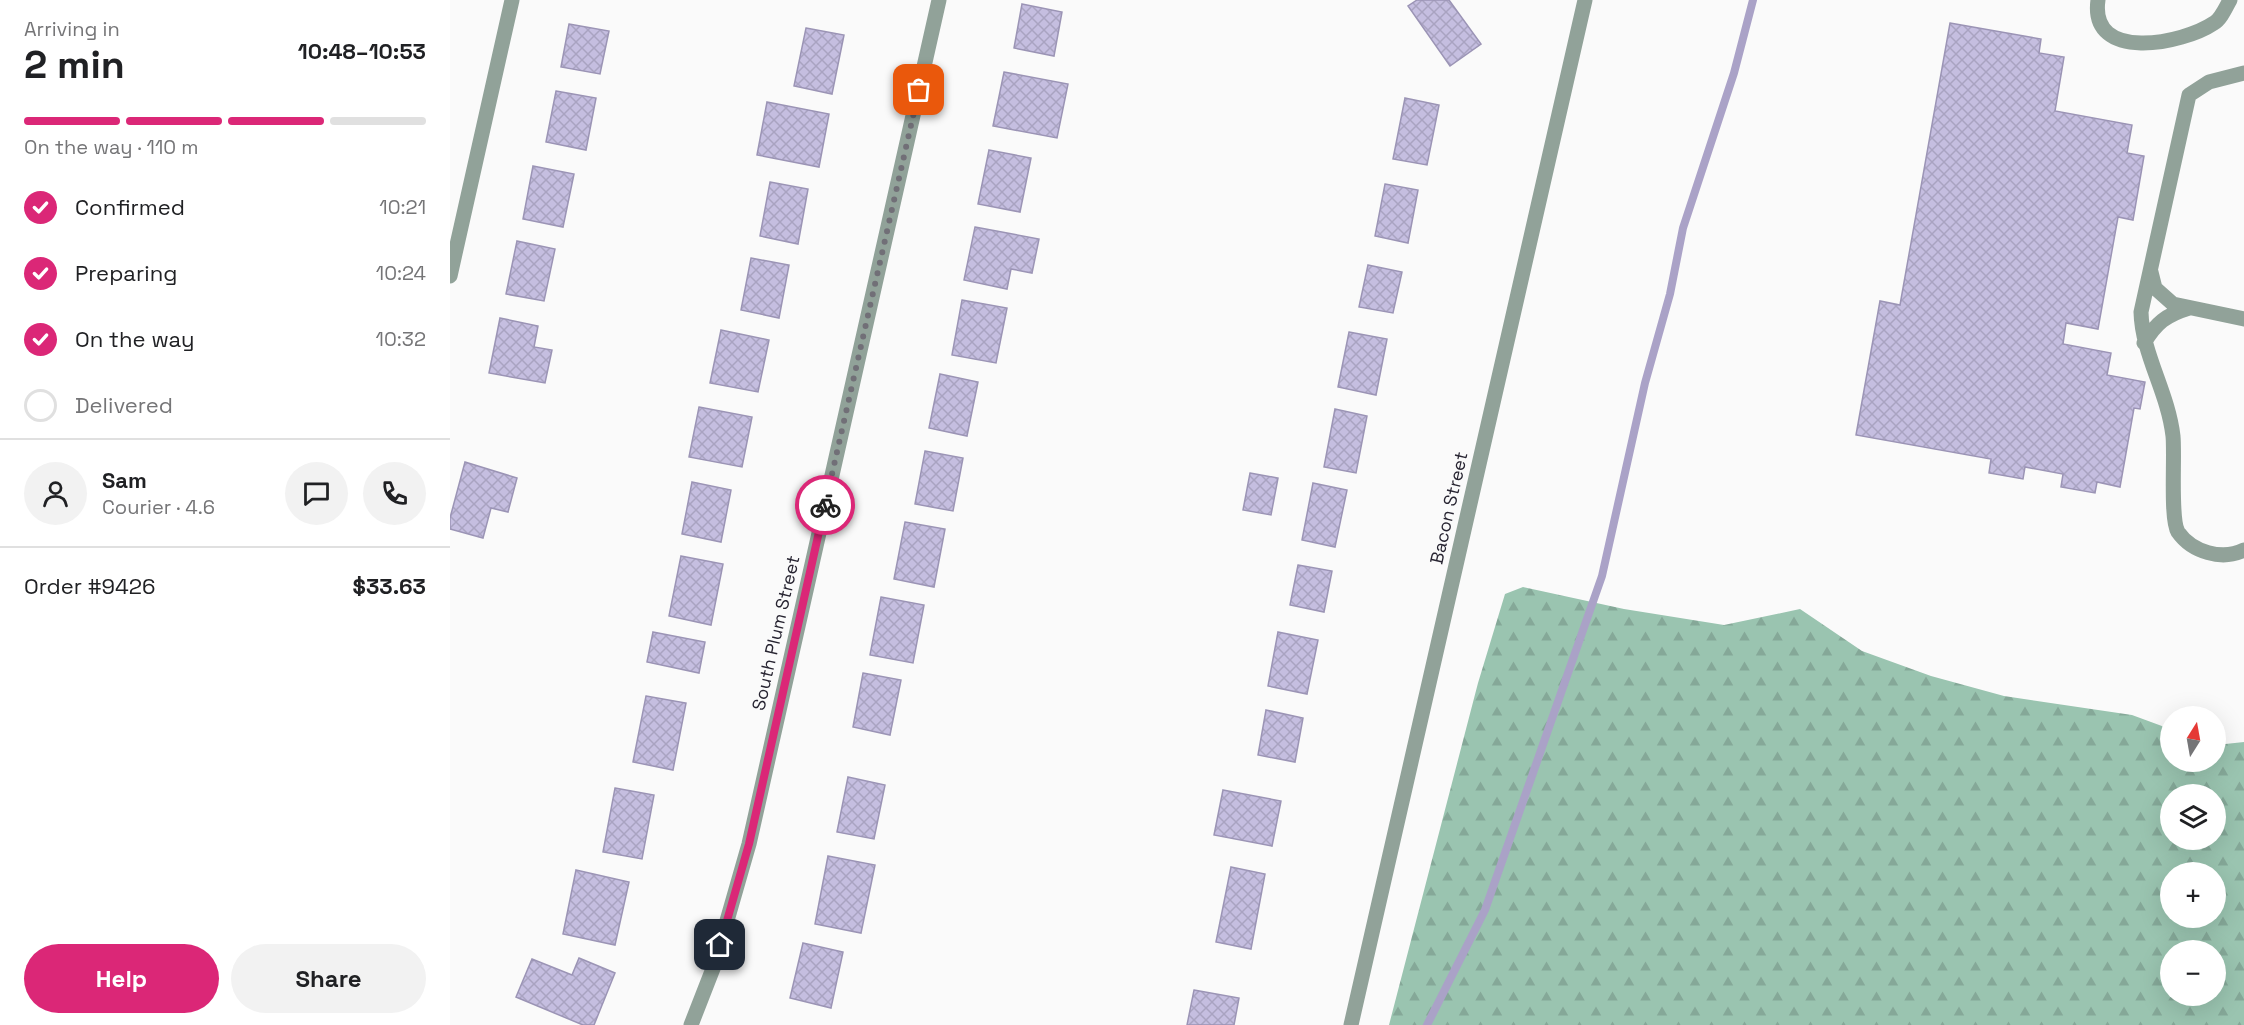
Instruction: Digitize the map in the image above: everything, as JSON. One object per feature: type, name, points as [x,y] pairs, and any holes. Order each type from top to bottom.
[{"type":"street","points":[[450,276],[512,0]]},
{"type":"street","name":"South Plum Street","points":[[691,1025],[714,966],[749,844],[939,0]]},
{"type":"street","name":"Bacon Street","points":[[1351,1025],[1585,0]]},
{"type":"street","points":[[2098,0],[2100,23],[2107,35],[2118,41],[2175,41],[2216,22],[2230,0]]},
{"type":"street","points":[[2244,72],[2209,82],[2189,95],[2141,312],[2144,343],[2152,357],[2167,402],[2173,435],[2175,471],[2173,509],[2177,530],[2188,543],[2203,551],[2222,555],[2244,550]]},
{"type":"street","points":[[2150,269],[2155,288],[2173,304],[2244,319]]},
{"type":"street","points":[[2144,343],[2156,325],[2169,314],[2190,308]]},
{"type":"green space","points":[[1523,587],[1624,609],[1724,625],[1800,609],[1862,651],[1931,676],[2004,696],[2132,715],[2160,725],[2160,772],[2226,772],[2226,744],[2244,742],[2244,1025],[1389,1025],[1478,683],[1505,594]]},
{"type":"building","points":[[1417,0],[1449,0],[1481,44],[1450,66],[1408,6]]},
{"type":"building","points":[[1022,4],[1062,12],[1054,56],[1014,48]]},
{"type":"building","points":[[1950,23],[2041,39],[2039,53],[2064,57],[2055,111],[2132,125],[2127,153],[2144,156],[2133,220],[2118,217],[2098,329],[2066,323],[2063,344],[2111,353],[2107,375],[2145,382],[2140,409],[2134,408],[2120,487],[2097,482],[2095,493],[2061,487],[2063,474],[2025,467],[2023,479],[1989,473],[1991,459],[1856,435],[1880,301],[1900,305]]},
{"type":"building","points":[[569,24],[609,31],[600,74],[561,67]]},
{"type":"building","points":[[806,28],[844,35],[832,94],[794,86]]},
{"type":"building","points":[[1004,72],[1068,84],[1057,138],[993,126]]},
{"type":"building","points":[[556,91],[596,98],[586,150],[546,142]]},
{"type":"building","points":[[1405,98],[1439,105],[1427,165],[1393,159]]},
{"type":"building","points":[[767,102],[829,114],[819,167],[757,155]]},
{"type":"building","points":[[989,150],[1031,158],[1020,212],[978,204]]},
{"type":"building","points":[[533,166],[574,174],[563,227],[523,219]]},
{"type":"building","points":[[770,182],[808,189],[798,244],[760,236]]},
{"type":"building","points":[[1385,184],[1418,190],[1408,243],[1375,236]]},
{"type":"building","points":[[975,227],[1039,239],[1032,273],[1011,269],[1007,289],[964,280]]},
{"type":"building","points":[[517,241],[555,249],[544,301],[506,294]]},
{"type":"building","points":[[751,258],[789,265],[779,318],[741,310]]},
{"type":"building","points":[[1368,265],[1402,272],[1393,313],[1359,307]]},
{"type":"building","points":[[962,300],[1007,308],[996,363],[952,355]]},
{"type":"building","points":[[500,318],[538,326],[534,347],[552,350],[545,383],[489,373]]},
{"type":"building","points":[[721,330],[769,340],[758,392],[710,383]]},
{"type":"building","points":[[1349,332],[1387,339],[1376,395],[1338,387]]},
{"type":"building","points":[[940,374],[978,382],[967,436],[929,428]]},
{"type":"building","points":[[699,407],[752,417],[742,467],[689,457]]},
{"type":"building","points":[[1335,409],[1367,416],[1356,473],[1324,467]]},
{"type":"building","points":[[925,451],[963,458],[953,511],[915,504]]},
{"type":"building","points":[[465,462],[517,478],[508,512],[491,508],[483,538],[450,529],[450,518]]},
{"type":"building","points":[[1250,473],[1278,478],[1271,515],[1243,510]]},
{"type":"building","points":[[692,482],[731,490],[721,542],[682,534]]},
{"type":"building","points":[[1313,483],[1347,490],[1335,547],[1302,540]]},
{"type":"building","points":[[905,522],[945,529],[934,587],[894,579]]},
{"type":"building","points":[[681,556],[723,564],[711,625],[669,616]]},
{"type":"building","points":[[1298,565],[1332,571],[1324,612],[1290,605]]},
{"type":"building","points":[[881,597],[924,605],[913,663],[870,655]]},
{"type":"building","points":[[653,632],[705,642],[699,673],[647,662]]},
{"type":"building","points":[[1278,632],[1318,640],[1307,694],[1268,686]]},
{"type":"building","points":[[863,673],[901,680],[890,735],[853,727]]},
{"type":"building","points":[[646,696],[686,703],[673,770],[633,762]]},
{"type":"building","points":[[1266,710],[1303,718],[1295,762],[1258,755]]},
{"type":"building","points":[[848,777],[885,785],[874,839],[837,832]]},
{"type":"building","points":[[615,788],[654,795],[642,859],[603,852]]},
{"type":"building","points":[[1223,790],[1281,801],[1272,846],[1214,835]]},
{"type":"building","points":[[828,856],[875,865],[861,933],[815,924]]},
{"type":"building","points":[[1231,867],[1265,874],[1251,949],[1216,942]]},
{"type":"building","points":[[576,870],[629,882],[615,945],[563,934]]},
{"type":"building","points":[[803,943],[843,952],[831,1008],[790,998]]},
{"type":"building","points":[[579,958],[615,973],[594,1025],[583,1025],[516,997],[532,959],[572,975]]},
{"type":"building","points":[[1194,990],[1239,998],[1234,1025],[1187,1025]]},
{"type":"waterway","points":[[1427,1025],[1485,910],[1602,576],[1645,383],[1670,294],[1683,228],[1734,73],[1753,0]]},
{"type":"way so far","points":[[825,505],[919,90]]},
{"type":"route","points":[[720,945],[749,844],[825,505]]}]
